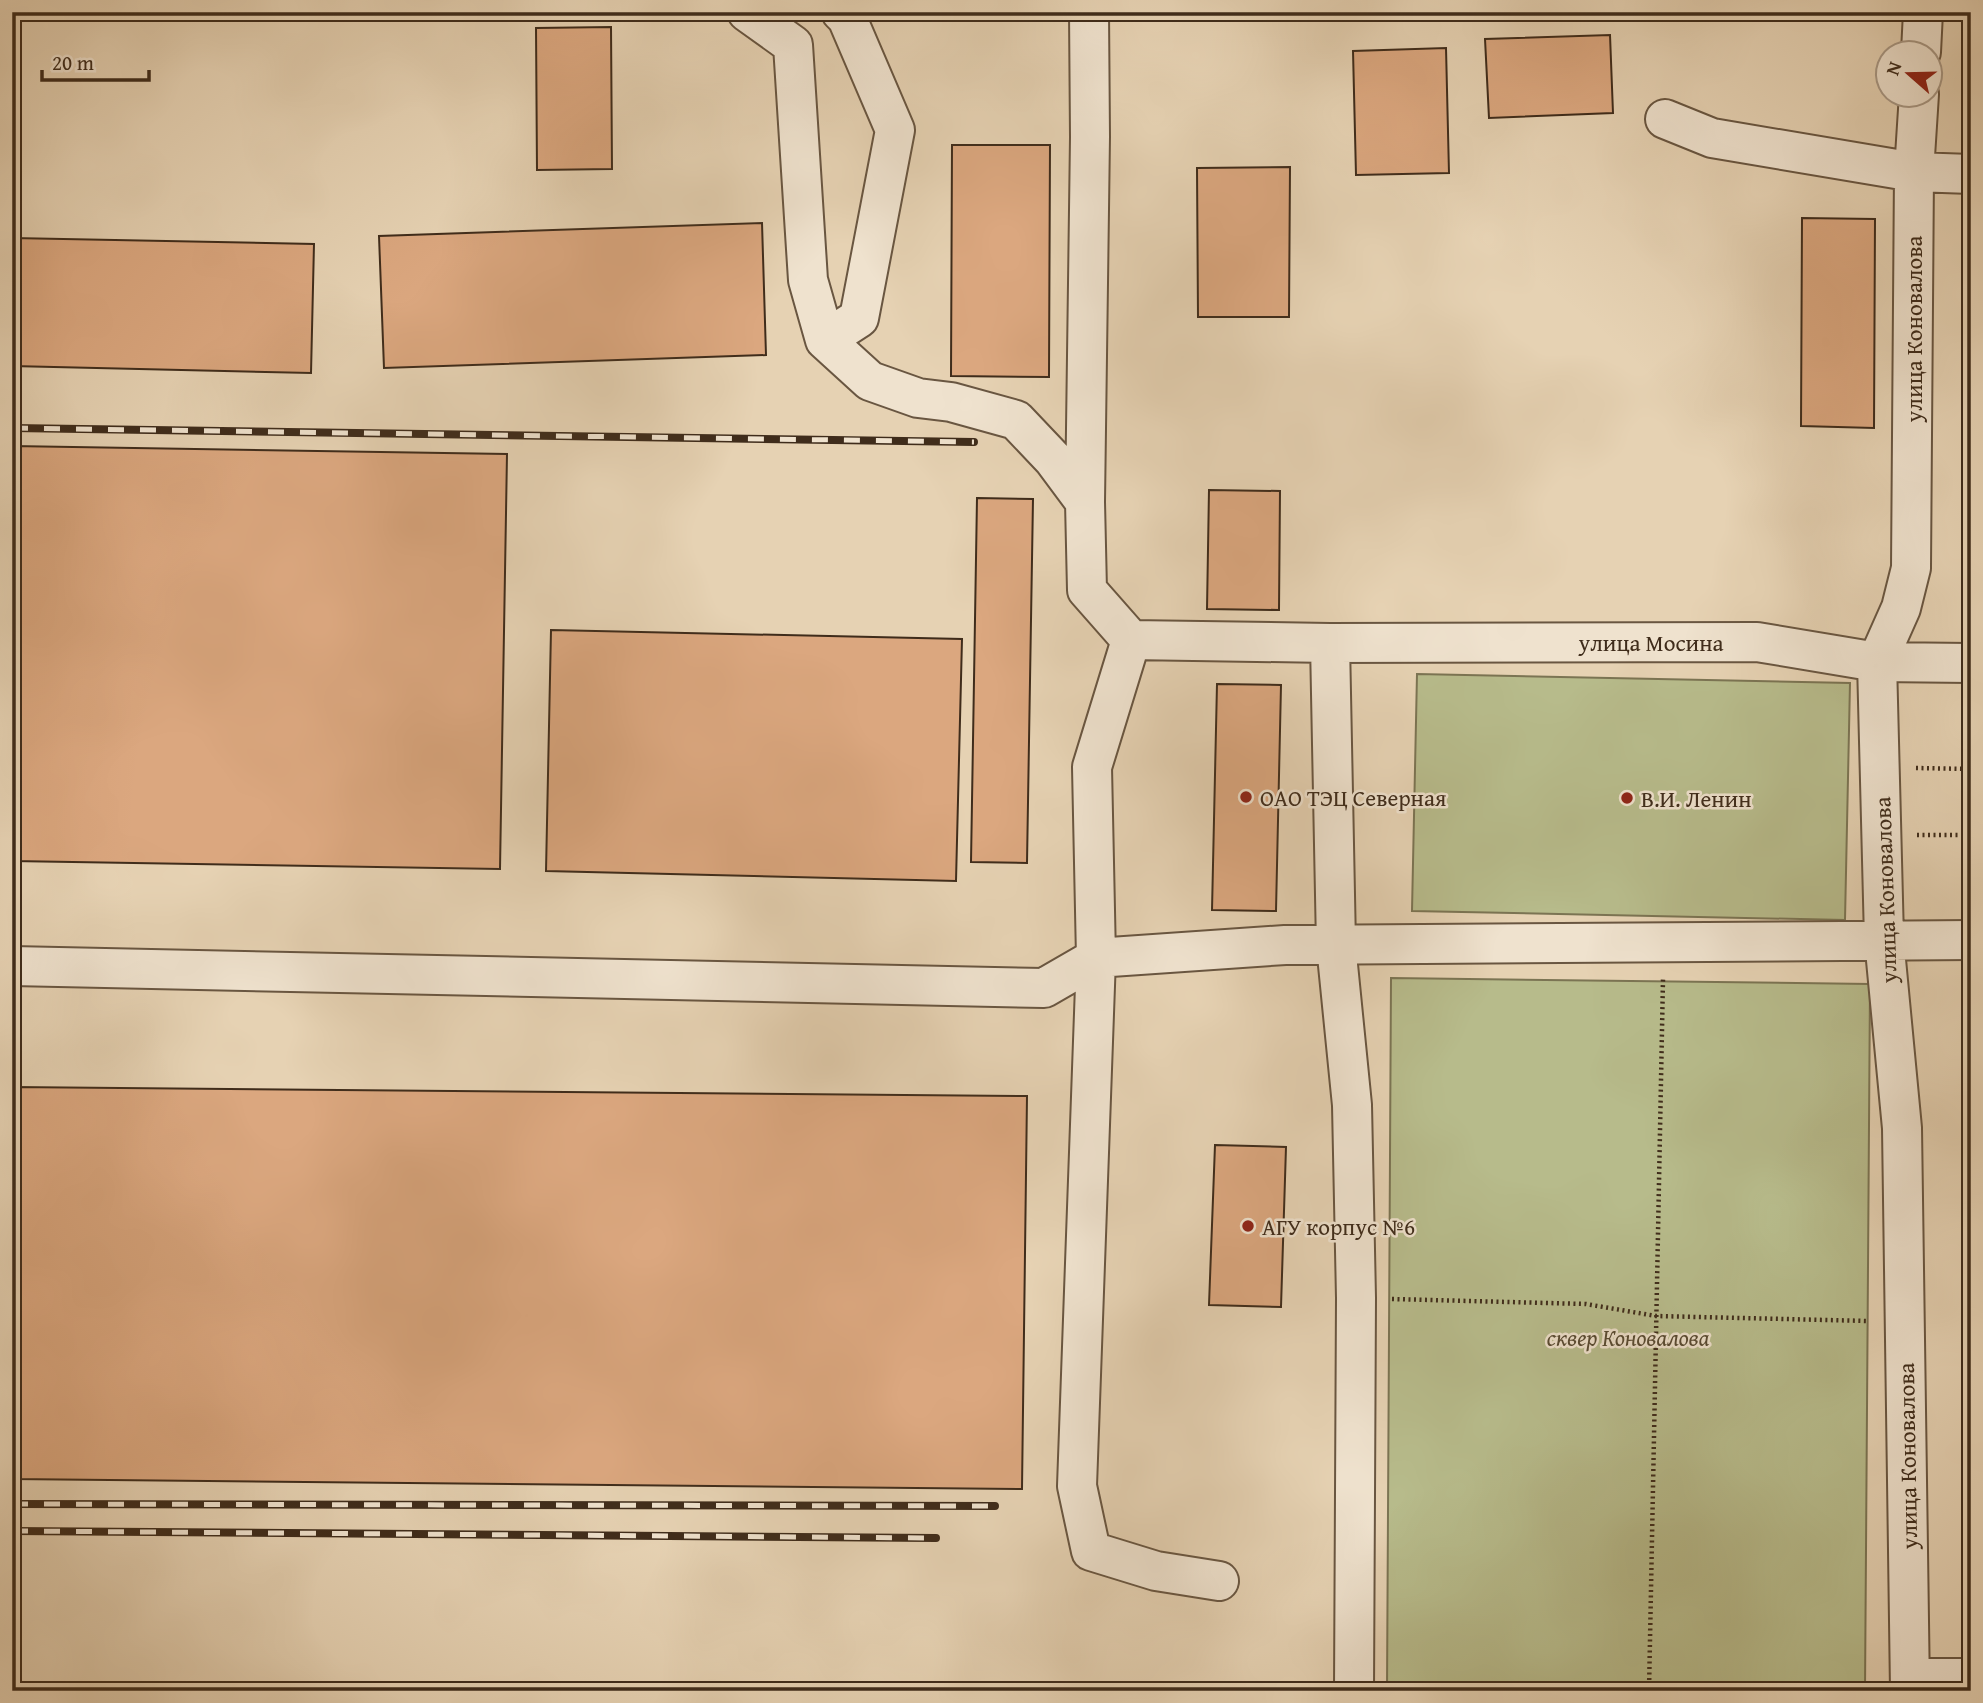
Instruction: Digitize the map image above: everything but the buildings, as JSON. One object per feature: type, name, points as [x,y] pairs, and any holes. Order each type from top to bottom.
[{"type":"street","points":[[747,12],[793,45],[808,280],[825,340],[870,381],[918,398],[951,402],[1016,420],[1053,459],[1085,502]]},
{"type":"street","points":[[825,340],[859,318],[895,130],[847,18],[841,12]]},
{"type":"street","points":[[1089,12],[1085,502],[1087,590],[1131,640],[1092,767],[1096,958],[1077,1486],[1091,1551],[1156,1571],[1219,1581]]},
{"type":"street","points":[[1922,38],[1923,12]]},
{"type":"street","name":"улица Коновалова","points":[[1910,1684],[1902,1128],[1884,939],[1877,662],[1901,608],[1911,568],[1914,172],[1918,108]]},
{"type":"street","points":[[1665,119],[1712,138],[1914,172],[1971,174]]},
{"type":"street","name":"улица Мосина","points":[[1131,640],[1330,643],[1757,642],[1877,662],[1971,663]]},
{"type":"street","points":[[1330,643],[1336,945],[1352,1105],[1356,1298],[1354,1691]]},
{"type":"street","points":[[12,966],[1044,988],[1096,958],[1285,945],[1971,940]]},
{"type":"street","points":[[1910,1684],[1971,1678]]},
{"type":"path","points":[[1880,768],[1971,769]]},
{"type":"path","points":[[1882,835],[1971,835]]},
{"type":"path","points":[[1649,1691],[1663,943]]},
{"type":"path","points":[[1356,1298],[1587,1304],[1656,1316],[1905,1322]]},
{"type":"green space","points":[[1417,674],[1850,683],[1845,920],[1412,911]]},
{"type":"green space","name":"сквер Коновалова","points":[[1391,978],[1870,984],[1865,1691],[1387,1691]]},
{"type":"railway","points":[[12,428],[974,442]]},
{"type":"railway","points":[[12,1504],[995,1506]]},
{"type":"railway","points":[[12,1531],[936,1538]]},
{"type":"place","name":"ОАО ТЭЦ Северная","points":[[1246,797]]},
{"type":"place","name":"В.И. Ленин","points":[[1627,798]]},
{"type":"place","name":"АГУ корпус №6","points":[[1248,1226]]}]
